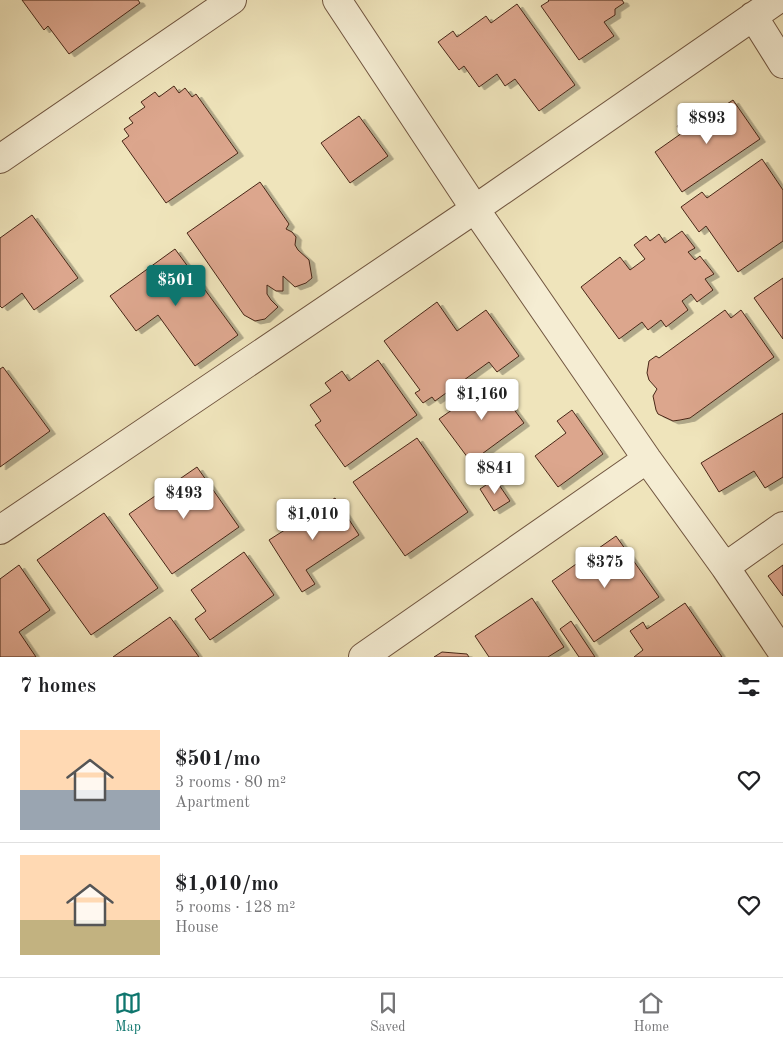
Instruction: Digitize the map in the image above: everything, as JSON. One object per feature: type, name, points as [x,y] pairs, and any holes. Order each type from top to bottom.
[{"type":"street","points":[[0,159],[232,0]]},
{"type":"street","points":[[337,0],[475,209],[783,653]]},
{"type":"street","points":[[0,530],[475,209],[777,0]]},
{"type":"street","points":[[753,16],[783,64]]},
{"type":"street","points":[[364,657],[647,459]]},
{"type":"street","points":[[725,567],[783,526]]},
{"type":"building","points":[[22,0],[138,0],[140,3],[69,54],[48,26],[44,30]]},
{"type":"building","points":[[548,0],[622,0],[624,3],[615,9],[615,15],[604,22],[614,36],[579,60],[541,6]]},
{"type":"building","points":[[517,4],[575,85],[539,111],[515,79],[505,86],[497,74],[479,87],[464,66],[459,70],[438,42],[453,31],[457,37],[486,16],[491,23]]},
{"type":"building","points":[[174,86],[179,93],[185,88],[192,97],[196,94],[238,153],[166,203],[122,141],[129,136],[124,129],[133,123],[129,118],[145,107],[141,102],[155,92],[159,97]]},
{"type":"building","points":[[733,100],[760,139],[682,192],[655,152],[682,133],[677,126],[688,118],[694,126]]},
{"type":"building","points":[[359,116],[388,156],[350,183],[321,143]]},
{"type":"building","points":[[762,159],[783,190],[783,241],[738,272],[706,226],[699,232],[681,207],[702,192],[707,198]]},
{"type":"building","points":[[260,182],[289,224],[286,229],[296,237],[295,245],[298,250],[309,260],[312,278],[306,283],[295,287],[283,276],[283,291],[276,291],[267,285],[267,294],[278,307],[265,319],[255,321],[244,315],[187,233]]},
{"type":"building","points":[[32,215],[78,278],[34,310],[22,293],[2,308],[0,306],[0,238]]},
{"type":"building","points":[[682,231],[695,248],[688,252],[695,260],[700,256],[714,274],[705,279],[713,290],[697,302],[691,294],[682,301],[688,310],[666,327],[661,320],[648,330],[642,322],[619,339],[581,287],[620,257],[630,270],[645,259],[634,245],[646,236],[650,241],[659,234],[665,243]]},
{"type":"building","points":[[175,249],[238,335],[195,366],[158,315],[136,331],[110,296]]},
{"type":"building","points":[[783,278],[783,339],[754,298]]},
{"type":"building","points":[[437,302],[457,331],[486,310],[519,356],[497,372],[489,362],[435,401],[432,397],[423,403],[415,393],[420,390],[384,341]]},
{"type":"building","points":[[725,310],[731,318],[741,310],[774,357],[690,418],[673,421],[658,414],[653,396],[657,389],[649,380],[647,373],[649,361],[656,356],[659,358]]},
{"type":"building","points":[[378,360],[417,415],[345,467],[315,425],[321,421],[310,405],[331,391],[325,383],[342,371],[349,381]]},
{"type":"building","points":[[3,367],[50,431],[0,467],[0,369]]},
{"type":"building","points":[[493,381],[524,423],[471,462],[439,419]]},
{"type":"building","points":[[572,410],[603,454],[558,487],[535,456],[566,433],[557,421]]},
{"type":"building","points":[[783,413],[783,477],[765,488],[754,471],[719,492],[701,463]]},
{"type":"building","points":[[417,438],[468,512],[405,556],[353,482]]},
{"type":"building","points":[[197,467],[239,527],[172,574],[129,514]]},
{"type":"building","points":[[495,479],[510,501],[494,511],[480,489]]},
{"type":"building","points":[[335,498],[359,535],[306,570],[315,584],[302,592],[269,540]]},
{"type":"building","points":[[104,513],[158,588],[91,635],[37,560]]},
{"type":"building","points":[[616,536],[659,597],[594,642],[552,581]]},
{"type":"building","points":[[244,552],[274,595],[210,640],[195,619],[206,611],[191,590]]},
{"type":"building","points":[[19,565],[50,610],[19,632],[36,657],[0,657],[0,579]]},
{"type":"building","points":[[783,565],[783,596],[768,576]]},
{"type":"building","points":[[532,598],[564,647],[548,657],[489,657],[475,636]]},
{"type":"building","points":[[685,603],[722,657],[634,657],[643,650],[630,631],[643,622],[647,629]]},
{"type":"building","points":[[170,617],[199,657],[113,657]]},
{"type":"building","points":[[571,621],[595,657],[579,657],[560,629]]},
{"type":"building","points":[[442,652],[467,654],[469,657],[434,657]]}]
